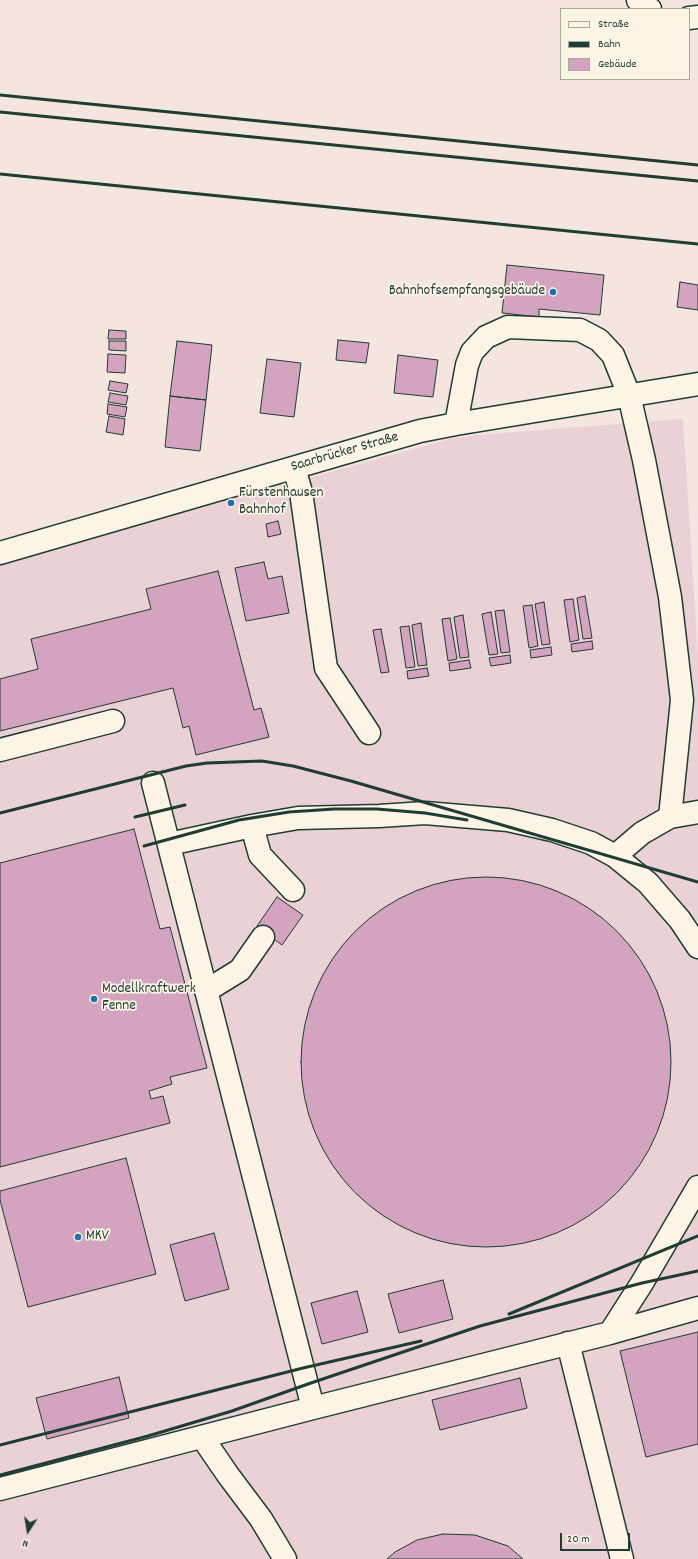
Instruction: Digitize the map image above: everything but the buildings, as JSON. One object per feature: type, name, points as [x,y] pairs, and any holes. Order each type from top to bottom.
[{"type":"street","points":[[638,0],[649,8]]},
{"type":"street","points":[[456,424],[467,365],[472,352],[486,337],[508,327],[580,330],[599,340],[613,355],[629,395],[644,460],[670,597],[682,700],[670,817]]},
{"type":"street","name":"Saarbrücker Straße","points":[[0,553],[420,431],[698,384]]},
{"type":"street","points":[[294,468],[301,492],[326,668],[369,733]]},
{"type":"street","points":[[0,750],[113,721]]},
{"type":"street","points":[[153,783],[313,1408]]},
{"type":"street","points":[[615,856],[642,833],[670,817],[698,812]]},
{"type":"street","points":[[169,844],[252,826],[298,818],[425,813],[508,820],[552,830],[590,843],[615,856],[648,882],[680,920],[698,947]]},
{"type":"street","points":[[252,826],[260,855],[293,890]]},
{"type":"street","points":[[206,991],[240,970],[264,936]]},
{"type":"street","points":[[610,1333],[642,1283],[698,1187]]},
{"type":"street","points":[[0,1489],[610,1333],[698,1308]]},
{"type":"street","points":[[568,1343],[622,1559]]},
{"type":"street","points":[[202,1437],[260,1519],[285,1559]]},
{"type":"shaded area","points":[[683,419],[698,656],[698,1559],[0,1559],[0,564],[450,439],[477,435]]},
{"type":"railway","points":[[0,95],[698,165]]},
{"type":"railway","points":[[0,112],[698,181]]},
{"type":"railway","points":[[0,174],[698,244]]},
{"type":"railway","points":[[0,813],[186,766],[207,763],[262,761],[293,766],[351,781],[698,882]]},
{"type":"railway","points":[[135,817],[185,805]]},
{"type":"railway","points":[[144,846],[239,820],[289,812],[334,809],[377,809],[425,813],[467,820]]},
{"type":"railway","points":[[509,1314],[698,1236]]},
{"type":"railway","points":[[0,1475],[148,1436],[232,1411],[480,1326],[642,1283],[698,1271]]},
{"type":"railway","points":[[0,1445],[303,1368],[421,1341]]},
{"type":"place","name":"Bahnhofsempfangsgebäude","points":[[553,292]]},
{"type":"place","name":"Fürstenhausen Bahnhof","points":[[231,503]]},
{"type":"place","name":"Modellkraftwerk Fenne","points":[[94,999]]},
{"type":"place","name":"MKV","points":[[78,1237]]}]
